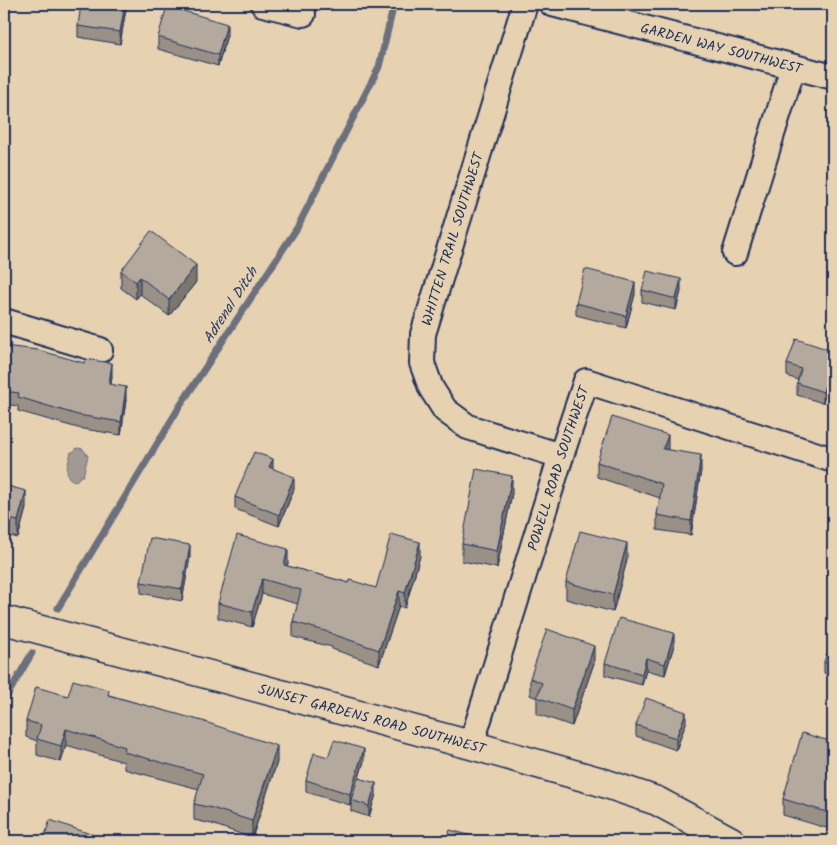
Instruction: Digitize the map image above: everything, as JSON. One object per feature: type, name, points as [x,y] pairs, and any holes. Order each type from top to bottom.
[{"type":"street","points":[[263,4],[303,14]]},
{"type":"street","name":"WHITTEN TRAIL SOUTHWEST","points":[[525,4],[423,334],[422,363],[431,388],[445,410],[468,427],[561,456]]},
{"type":"street","name":"GARDEN WAY SOUTHWEST","points":[[552,4],[833,77]]},
{"type":"street","points":[[735,253],[793,67]]},
{"type":"street","points":[[4,320],[100,350]]},
{"type":"street","name":"POWELL ROAD SOUTHWEST","points":[[471,746],[561,456],[586,382],[833,460]]},
{"type":"street","name":"SUNSET GARDENS ROAD SOUTHWEST","points":[[4,620],[598,781],[657,801],[731,841]]},
{"type":"shaded area","points":[[77,448],[83,449],[88,456],[83,476],[76,481],[71,480],[67,474],[67,469],[71,452]]},
{"type":"building","points":[[4,4],[8,4],[6,19],[4,19]]},
{"type":"building","points":[[81,4],[125,4],[120,32],[78,26]]},
{"type":"building","points":[[167,6],[227,24],[218,55],[158,37]]},
{"type":"building","points":[[151,231],[196,265],[169,300],[140,277],[136,282],[121,271]]},
{"type":"building","points":[[585,269],[635,282],[626,316],[576,303]]},
{"type":"building","points":[[647,271],[681,279],[676,299],[642,290]]},
{"type":"building","points":[[796,339],[833,351],[833,360],[823,392],[797,383],[801,369],[787,364]]},
{"type":"building","points":[[4,346],[38,350],[84,363],[85,359],[112,363],[109,384],[126,387],[121,422],[78,415],[18,397],[19,393],[4,391]]},
{"type":"building","points":[[612,417],[668,435],[663,449],[701,455],[691,521],[657,515],[662,484],[597,462]]},
{"type":"building","points":[[254,452],[273,459],[269,467],[294,477],[279,515],[235,497]]},
{"type":"building","points":[[476,469],[512,476],[497,551],[462,544]]},
{"type":"building","points":[[4,485],[26,491],[18,521],[6,518],[4,525]]},
{"type":"building","points":[[580,531],[627,543],[613,595],[566,582]]},
{"type":"building","points":[[391,534],[420,542],[405,593],[399,591],[379,650],[332,633],[293,622],[301,590],[262,579],[252,612],[218,603],[237,535],[288,549],[284,565],[349,583],[350,580],[376,588]]},
{"type":"building","points":[[150,538],[190,545],[182,589],[141,582]]},
{"type":"building","points":[[619,618],[674,633],[665,664],[646,658],[642,674],[605,663]]},
{"type":"building","points":[[547,629],[594,646],[572,710],[537,697],[542,683],[530,678]]},
{"type":"building","points":[[833,638],[833,666],[824,662]]},
{"type":"building","points":[[73,680],[109,690],[108,695],[206,722],[277,746],[252,821],[194,804],[203,774],[124,752],[125,747],[66,729],[61,746],[37,739],[41,725],[26,721],[36,687],[68,696]]},
{"type":"building","points":[[646,698],[686,712],[676,738],[636,725]]},
{"type":"building","points":[[802,733],[833,742],[833,814],[783,799]]},
{"type":"building","points":[[334,740],[364,749],[350,794],[306,780],[314,753],[328,757]]},
{"type":"building","points":[[358,778],[376,783],[369,806],[351,800]]},
{"type":"building","points":[[50,820],[102,838],[101,841],[43,841]]},
{"type":"building","points":[[450,830],[491,841],[446,841]]},
{"type":"waterway","name":"Adrenal Ditch","points":[[58,608],[180,406],[297,228],[379,67],[394,4]]},
{"type":"waterway","name":"Adrenal Ditch","points":[[4,701],[32,653]]}]
